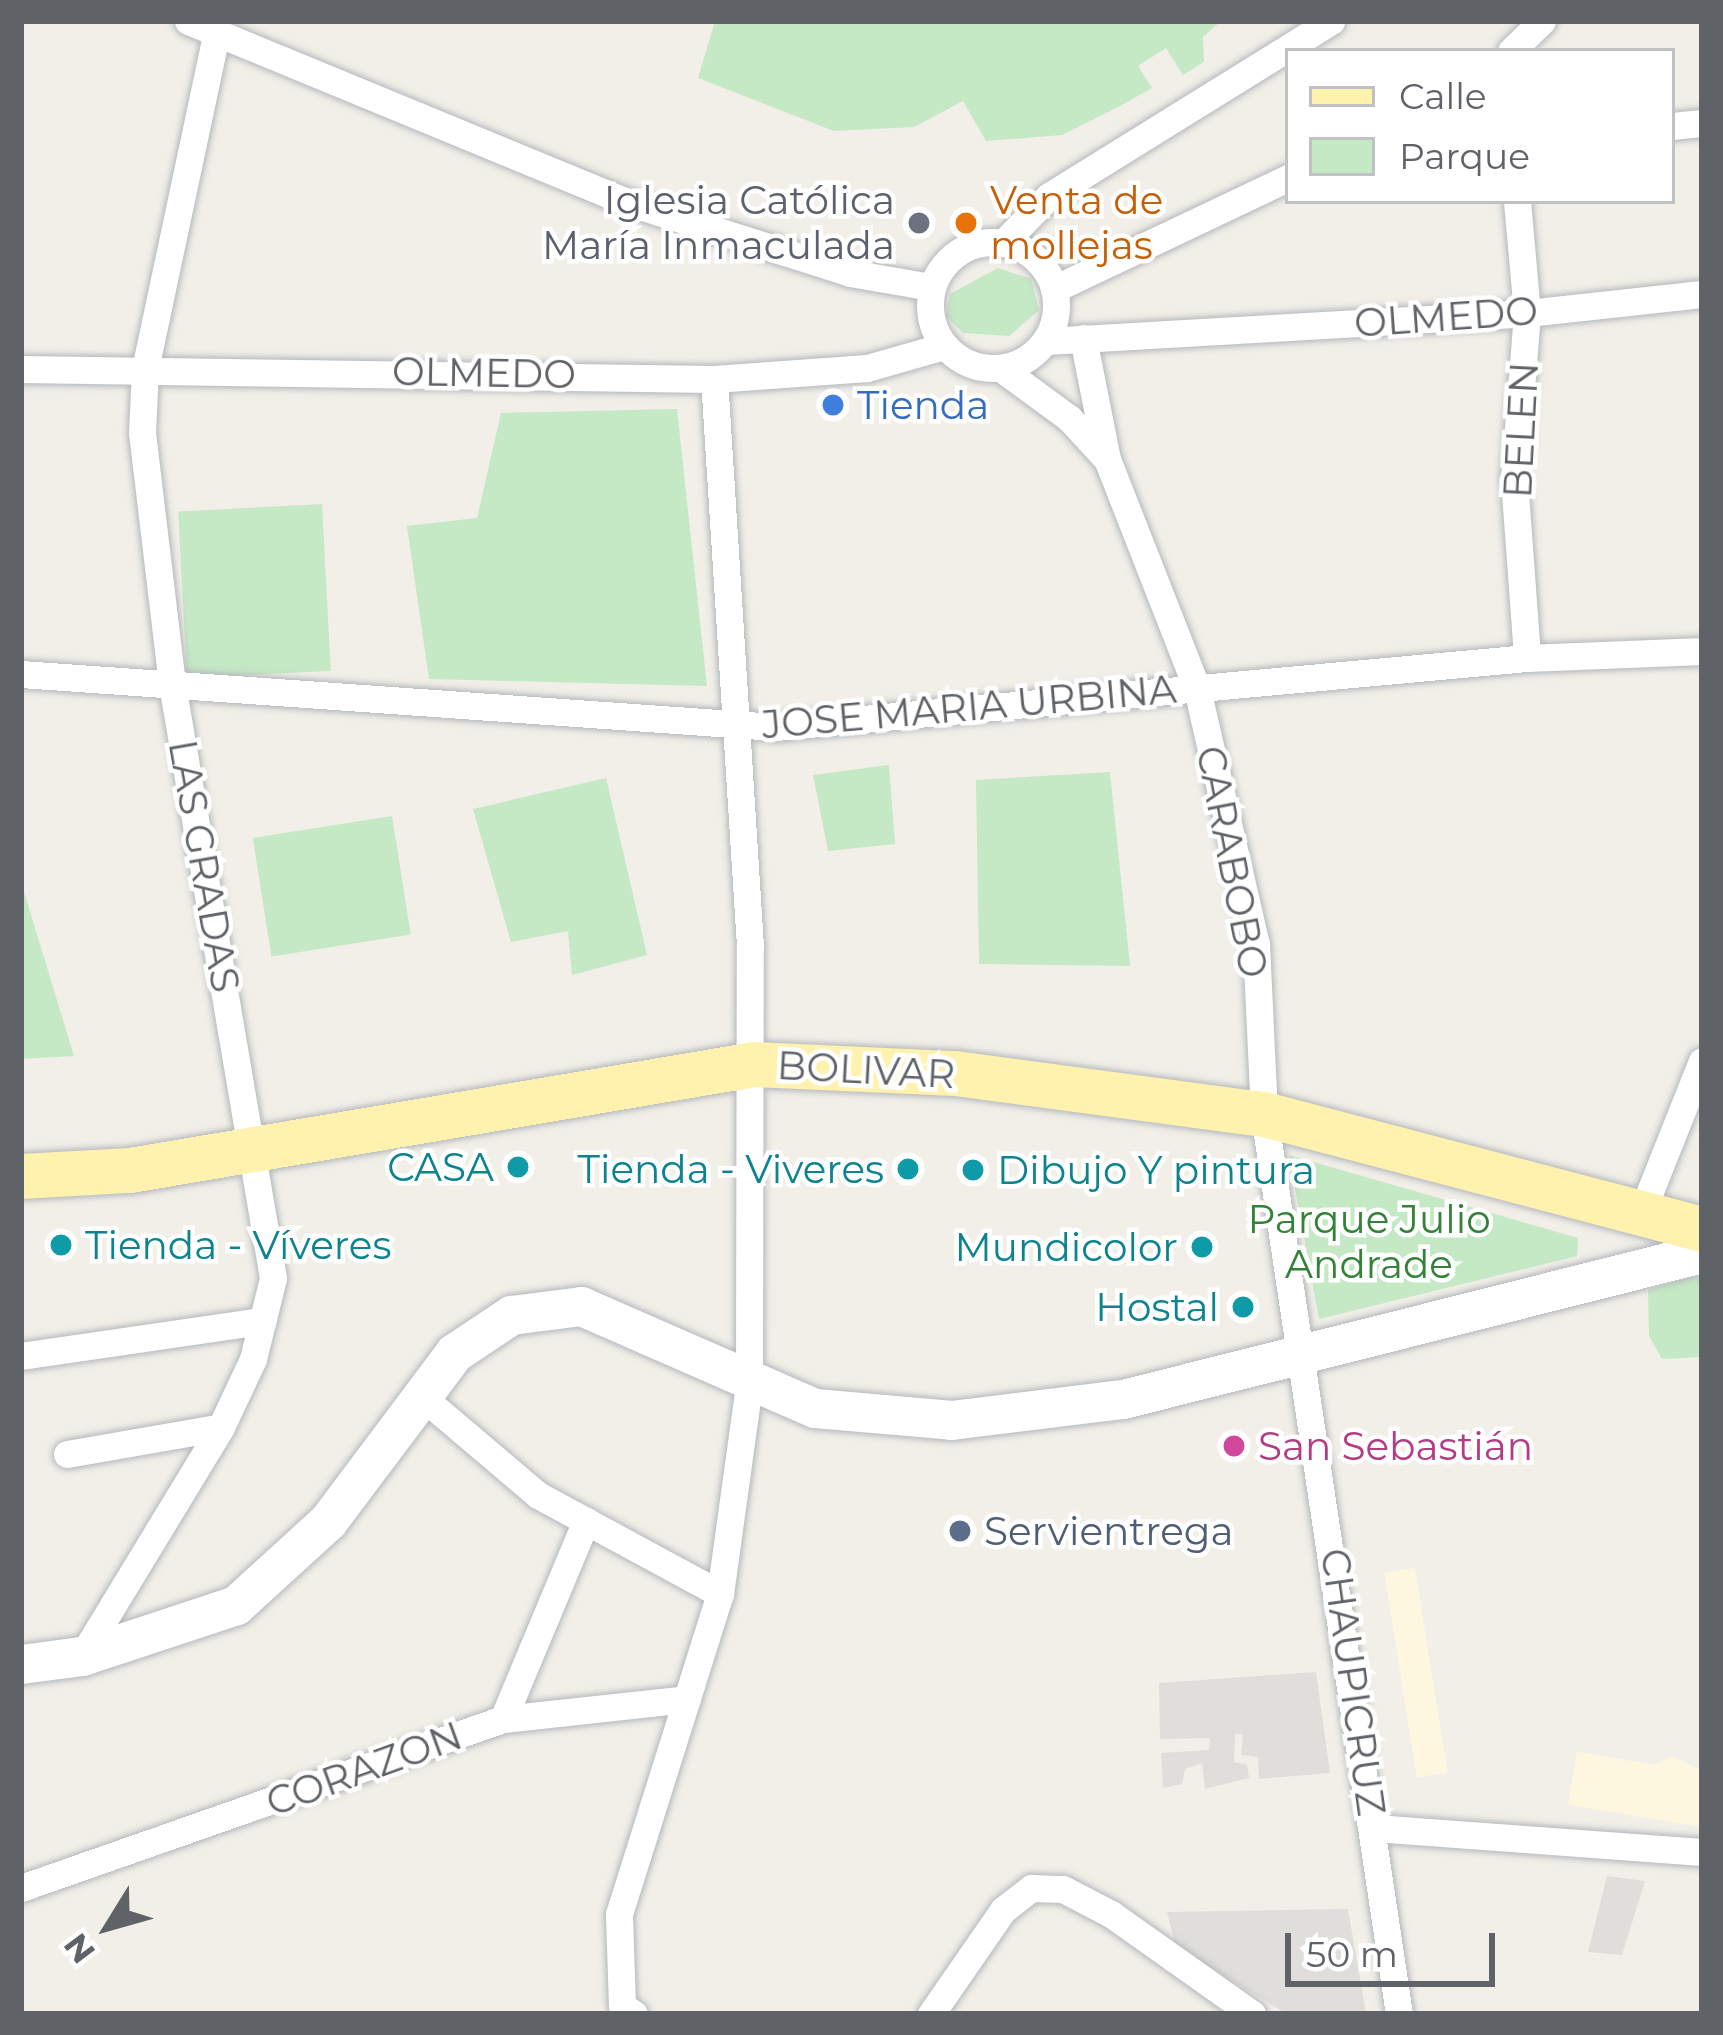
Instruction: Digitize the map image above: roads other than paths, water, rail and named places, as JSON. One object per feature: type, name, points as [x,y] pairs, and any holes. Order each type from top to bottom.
[{"type":"main road","name":"BOLIVAR","points":[[21,1176],[130,1171],[754,1064],[955,1073],[1264,1114],[1642,1209],[1702,1229]]},
{"type":"main road","points":[[21,1664],[82,1656],[236,1606],[328,1521],[454,1352],[511,1315],[581,1306],[662,1336],[749,1385],[814,1408],[951,1420],[1123,1399],[1702,1253]]},
{"type":"street","points":[[188,21],[613,197],[850,274],[931,287]]},
{"type":"street","points":[[1287,48],[1331,21]]},
{"type":"street","points":[[1518,48],[1542,21]]},
{"type":"street","name":"LAS GRADAS","points":[[82,1656],[221,1427],[262,1321],[273,1278],[172,685],[142,433],[145,369],[216,34]]},
{"type":"street","points":[[1004,242],[1036,259],[1054,289],[1046,340],[1002,368],[960,360],[944,346],[930,318],[931,287],[952,256],[1004,242],[1049,196],[1285,50]]},
{"type":"street","points":[[1054,289],[1285,179]]},
{"type":"street","name":"BELEN","points":[[1517,204],[1527,313],[1514,479],[1527,658]]},
{"type":"street","name":"OLMEDO","points":[[1046,340],[1527,313],[1702,294]]},
{"type":"street","name":"CARABOBO","points":[[1083,338],[1107,459],[1197,689],[1256,944],[1264,1114],[1304,1351]]},
{"type":"street","name":"OLMEDO","points":[[21,369],[714,379],[867,368],[944,346]]},
{"type":"street","name":"CARABOBO","points":[[1002,368],[1070,418],[1107,459]]},
{"type":"street","points":[[634,2014],[622,2006],[619,1914],[720,1594],[749,1385],[754,1064],[738,724],[714,379]]},
{"type":"street","name":"JOSE MARIA URBINA","points":[[21,674],[738,724],[1527,658],[1702,651]]},
{"type":"street","points":[[1642,1209],[1702,1061]]},
{"type":"street","points":[[21,1356],[262,1321]]},
{"type":"street","name":"CHAUPICRUZ","points":[[1304,1351],[1399,2014]]},
{"type":"street","points":[[420,1396],[538,1495],[720,1594]]},
{"type":"street","points":[[67,1454],[221,1427]]},
{"type":"street","name":"CORAZON","points":[[21,1888],[503,1719],[586,1521]]},
{"type":"street","points":[[503,1719],[687,1699]]},
{"type":"street","points":[[1374,1828],[1702,1852]]},
{"type":"street","points":[[931,2014],[1004,1910],[1031,1888],[1063,1889],[1112,1914],[1252,2014]]},
{"type":"place","name":"Iglesia Católica María Inmaculada","points":[[919,223]]},
{"type":"place","name":"Venta de mollejas","points":[[966,223]]},
{"type":"place","name":"Tienda","points":[[833,405]]},
{"type":"place","name":"CASA","points":[[518,1167]]},
{"type":"place","name":"Tienda - Viveres","points":[[908,1169]]},
{"type":"place","name":"Dibujo Y pintura","points":[[973,1170]]},
{"type":"place","name":"Tienda - Víveres","points":[[61,1245]]},
{"type":"place","name":"Mundicolor","points":[[1202,1247]]},
{"type":"place","name":"Hostal","points":[[1243,1307]]},
{"type":"place","name":"San Sebastián","points":[[1234,1446]]},
{"type":"place","name":"Servientrega","points":[[960,1531]]},
{"type":"park label","name":"Parque Julio Andrade","points":[[1369,1242]]}]
